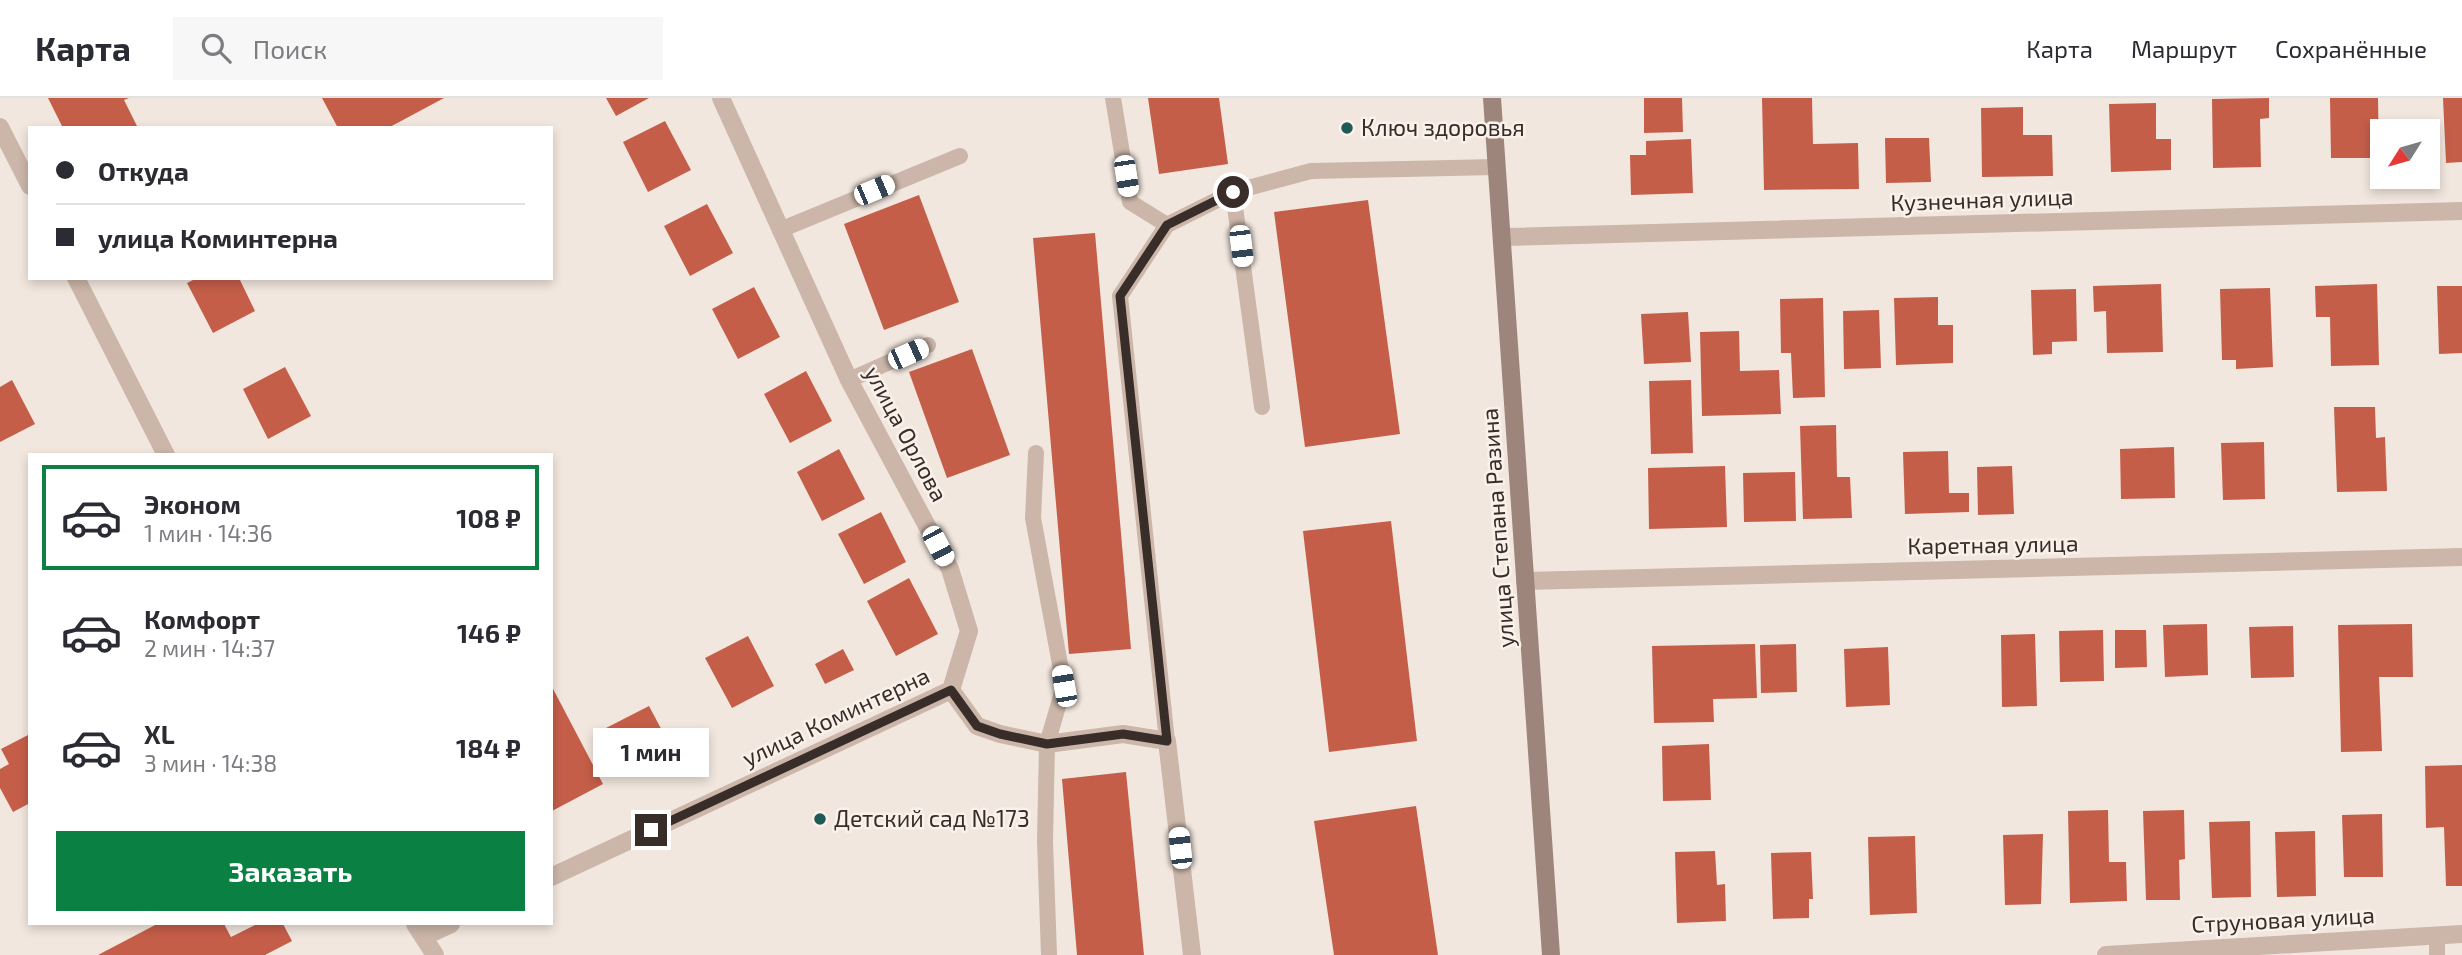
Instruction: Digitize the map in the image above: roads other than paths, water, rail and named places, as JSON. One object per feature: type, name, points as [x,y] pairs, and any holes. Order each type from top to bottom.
[{"type":"main road","name":"улица Степана Разина","points":[[1492,98],[1504,237],[1552,955]]},
{"type":"street","name":"улица Орлова","points":[[721,98],[849,380],[950,569],[969,631],[951,690]]},
{"type":"street","points":[[0,127],[28,182]]},
{"type":"street","name":"Кузнечная улица","points":[[1504,237],[2462,211]]},
{"type":"street","points":[[77,280],[165,453]]},
{"type":"street","name":"Каретная улица","points":[[1525,582],[2462,557]]},
{"type":"street","points":[[951,690],[977,726],[1047,744],[1123,734],[1167,741],[1192,955]]},
{"type":"street","name":"улица Коминтерна","points":[[553,876],[951,690]]},
{"type":"street","points":[[435,955],[419,931],[447,925]]},
{"type":"street","name":"Струновая улица","points":[[2106,955],[2462,934]]},
{"type":"lane","points":[[1113,98],[1130,202],[1167,225]]},
{"type":"lane","points":[[780,230],[960,156]]},
{"type":"lane","points":[[1167,741],[1120,296],[1167,225],[1233,192],[1311,171],[1496,167]]},
{"type":"lane","points":[[1233,192],[1262,407]]},
{"type":"lane","points":[[849,380],[928,345]]},
{"type":"lane","points":[[1037,453],[1033,517],[1064,686],[1047,744],[1045,841],[1049,955]]},
{"type":"lane","points":[[2437,935],[2437,955]]},
{"type":"place","name":"Ключ здоровья","points":[[1347,128]]},
{"type":"place","name":"Детский сад №173","points":[[820,819]]}]
